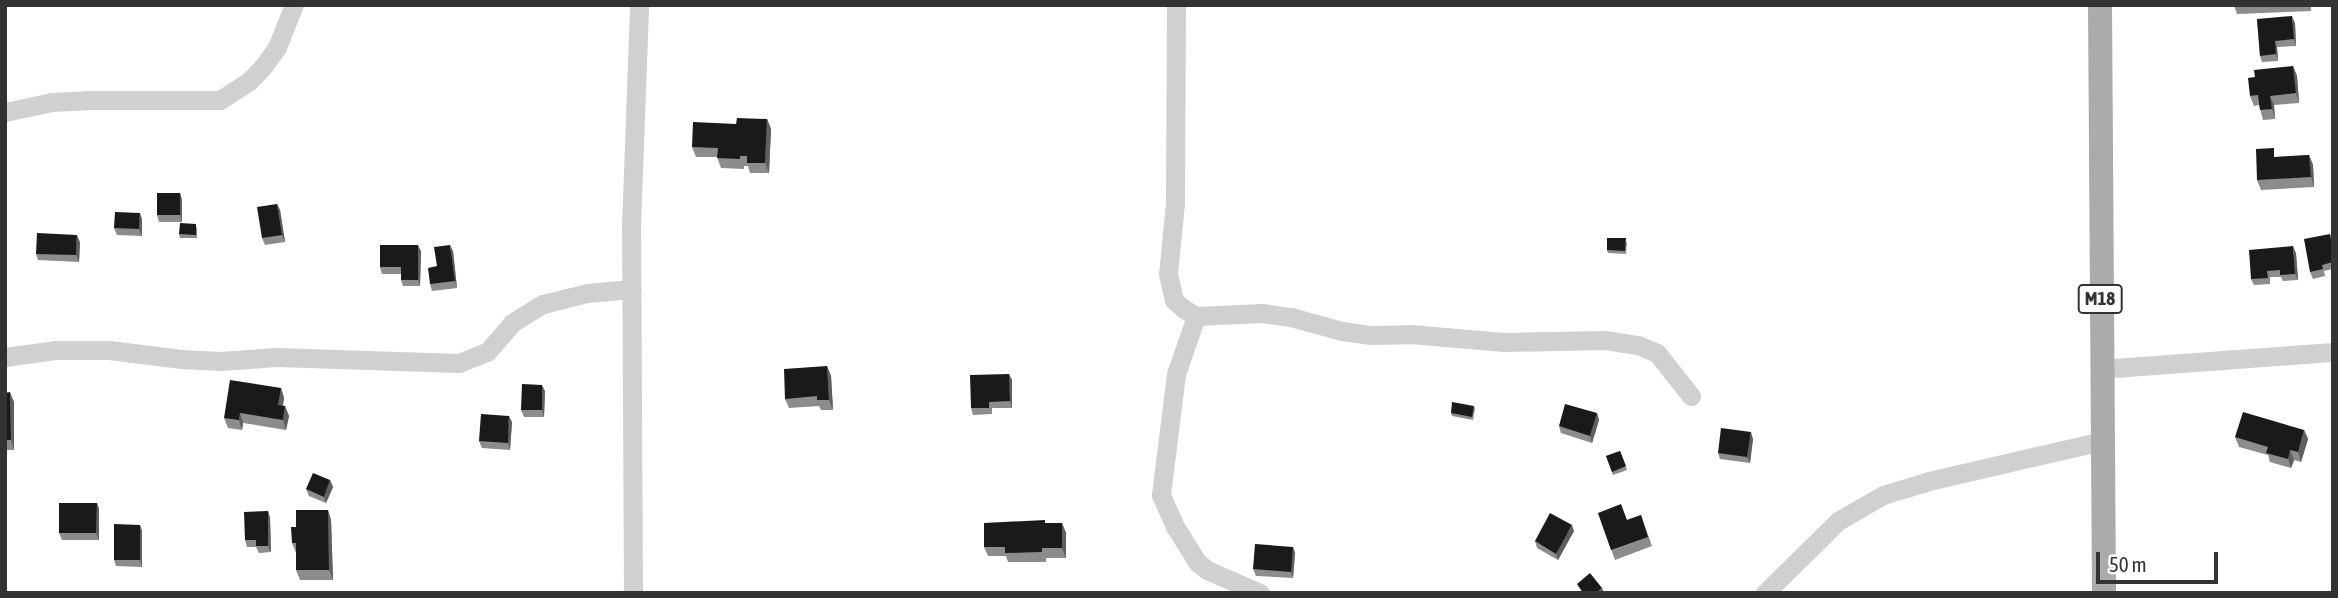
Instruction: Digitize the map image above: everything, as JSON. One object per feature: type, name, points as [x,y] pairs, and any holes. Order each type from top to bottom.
[{"type":"main road","name":"M18","points":[[2100,5],[2100,369],[2104,593]]},
{"type":"street","points":[[5,112],[52,102],[87,100],[220,100],[249,81],[262,68],[277,47],[294,5]]},
{"type":"street","points":[[633,593],[633,141],[639,5]]},
{"type":"street","points":[[1176,5],[1175,203],[1168,274],[1174,300],[1196,316],[1262,313],[1371,335],[1410,334],[1504,342],[1605,340],[1637,345],[1657,353],[1691,396]]},
{"type":"street","points":[[5,356],[55,350],[110,349],[181,359],[276,357],[459,363],[488,351],[512,323],[543,304],[587,293],[632,289]]},
{"type":"street","points":[[1196,316],[1176,374],[1161,495],[1176,528],[1197,562],[1207,570],[1260,593]]},
{"type":"street","points":[[2100,369],[2333,352]]},
{"type":"street","points":[[1765,593],[1838,521],[1883,495],[1929,481],[2102,440]]},
{"type":"building","points":[[2292,16],[2294,39],[2275,41],[2276,54],[2260,56],[2257,19]]},
{"type":"building","points":[[2293,66],[2296,93],[2270,96],[2272,109],[2260,110],[2258,95],[2250,96],[2248,78],[2255,77],[2254,70]]},
{"type":"building","points":[[737,118],[767,119],[765,163],[747,163],[747,156],[740,156],[740,159],[717,158],[718,148],[692,147],[693,122],[736,124]]},
{"type":"building","points":[[2274,148],[2274,157],[2309,155],[2311,177],[2257,180],[2256,149]]},
{"type":"building","points":[[157,193],[180,193],[180,215],[157,215]]},
{"type":"building","points":[[277,204],[282,235],[262,238],[257,207]]},
{"type":"building","points":[[115,212],[140,213],[139,229],[114,228]]},
{"type":"building","points":[[180,223],[196,224],[196,235],[179,234]]},
{"type":"building","points":[[37,233],[77,235],[76,255],[36,254]]},
{"type":"building","points":[[2330,234],[2333,262],[2322,265],[2323,269],[2310,272],[2304,239]]},
{"type":"building","points":[[1607,238],[1626,238],[1625,251],[1607,250]]},
{"type":"building","points":[[380,245],[418,245],[418,280],[401,280],[401,267],[380,267]]},
{"type":"building","points":[[450,245],[455,281],[430,284],[428,268],[437,266],[434,247]]},
{"type":"building","points":[[2293,246],[2295,274],[2280,275],[2280,270],[2267,271],[2268,278],[2251,279],[2249,250]]},
{"type":"building","points":[[827,366],[829,400],[817,400],[817,396],[785,399],[784,369]]},
{"type":"building","points":[[1009,374],[1010,401],[989,402],[989,408],[971,408],[970,375]]},
{"type":"building","points":[[230,380],[281,388],[278,405],[285,406],[283,420],[240,413],[239,420],[224,418]]},
{"type":"building","points":[[522,384],[542,385],[542,410],[521,410]]},
{"type":"building","points":[[10,392],[11,440],[5,440],[5,393]]},
{"type":"building","points":[[1452,402],[1474,406],[1472,417],[1451,413]]},
{"type":"building","points":[[1565,404],[1597,413],[1590,436],[1559,426]]},
{"type":"building","points":[[2243,412],[2304,430],[2298,452],[2290,450],[2288,459],[2266,453],[2268,447],[2235,437]]},
{"type":"building","points":[[481,414],[509,416],[508,443],[479,441]]},
{"type":"building","points":[[1721,428],[1751,432],[1747,457],[1718,453]]},
{"type":"building","points":[[1620,451],[1626,466],[1612,472],[1606,456]]},
{"type":"building","points":[[313,473],[330,480],[324,497],[306,489]]},
{"type":"building","points":[[59,503],[97,503],[96,533],[59,533]]},
{"type":"building","points":[[1621,504],[1627,520],[1641,515],[1648,537],[1611,550],[1598,513]]},
{"type":"building","points":[[296,510],[328,510],[329,570],[296,570],[296,543],[292,543],[291,527],[296,527]]},
{"type":"building","points":[[268,511],[268,546],[256,546],[256,540],[245,540],[244,512]]},
{"type":"building","points":[[1550,513],[1572,525],[1556,554],[1535,541]]},
{"type":"building","points":[[1045,520],[1045,523],[1062,523],[1062,548],[1042,548],[1042,552],[1005,553],[1005,547],[984,547],[984,523]]},
{"type":"building","points":[[114,524],[140,525],[140,560],[114,560]]},
{"type":"building","points":[[1255,544],[1293,547],[1291,572],[1253,569]]},
{"type":"building","points":[[1590,573],[1602,588],[1596,593],[1583,593],[1577,584]]}]
